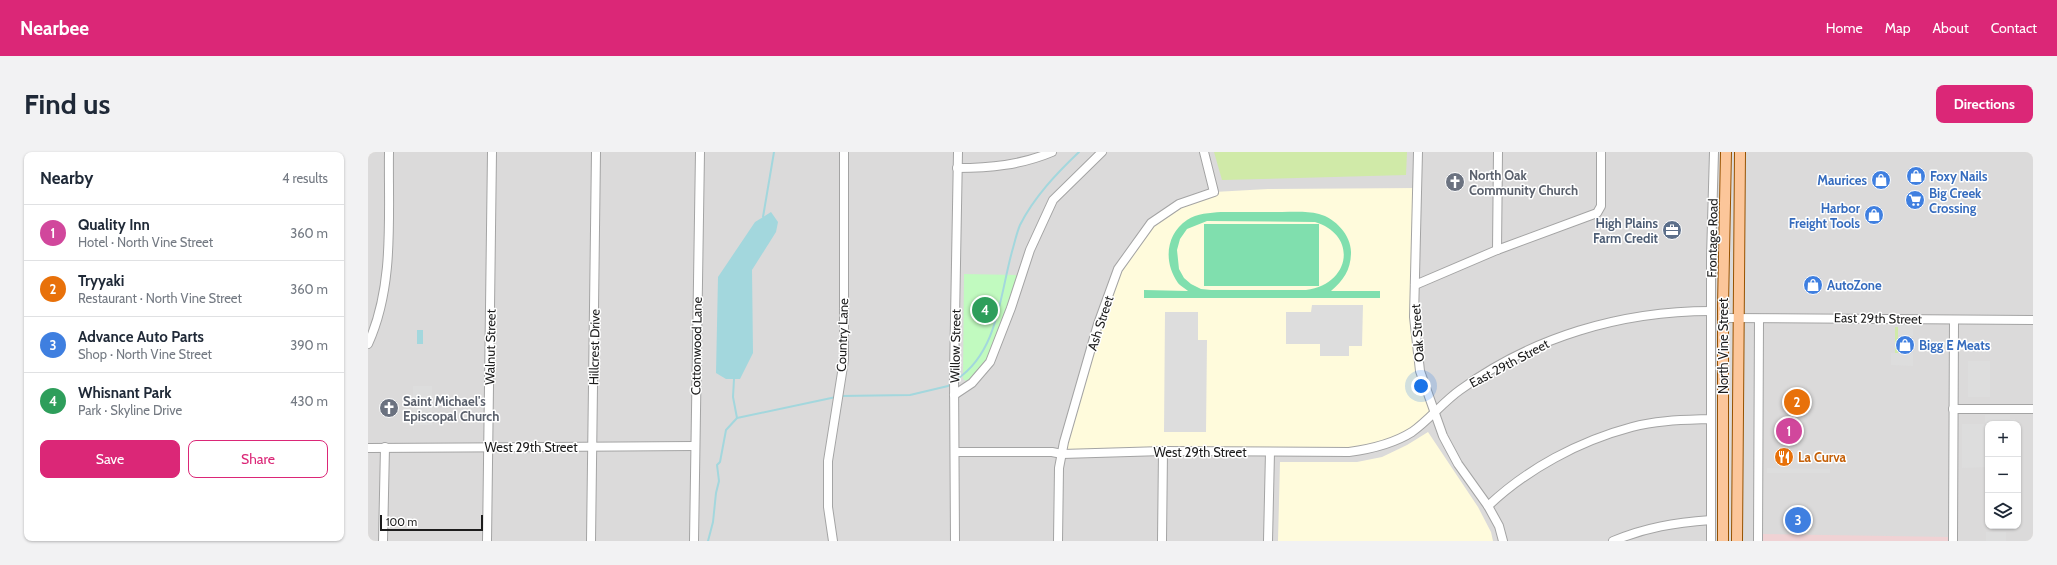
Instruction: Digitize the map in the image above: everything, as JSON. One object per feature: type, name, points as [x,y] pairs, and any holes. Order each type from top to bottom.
[{"type":"main road","name":"North Vine Street","points":[[1723,541],[1723,318],[1726,152]]},
{"type":"main road","name":"North Vine Street","points":[[1737,541],[1740,152]]},
{"type":"street","points":[[368,344],[382,305],[387,275],[389,152]]},
{"type":"street","name":"Walnut Street","points":[[487,541],[492,152]]},
{"type":"street","name":"Hillcrest Drive","points":[[591,541],[596,152]]},
{"type":"street","name":"Cottonwood Lane","points":[[694,541],[694,446],[700,152]]},
{"type":"street","name":"Country Lane","points":[[833,541],[828,507],[828,461],[844,360],[844,152]]},
{"type":"street","name":"Willow Street","points":[[955,541],[954,375],[958,152]]},
{"type":"street","points":[[958,168],[1007,165],[1052,152]]},
{"type":"street","points":[[954,392],[972,383],[990,362],[1011,308],[1030,250],[1053,200],[1102,152]]},
{"type":"street","name":"Ash Street","points":[[1058,541],[1059,468],[1062,454],[1098,324],[1118,269],[1151,223],[1179,204],[1214,192],[1204,152]]},
{"type":"street","name":"Oak Street","points":[[1418,152],[1414,317],[1420,371],[1443,436],[1458,464],[1488,506],[1499,526],[1503,541]]},
{"type":"street","points":[[1497,250],[1498,152]]},
{"type":"street","points":[[1415,285],[1497,250],[1597,213],[1601,206],[1601,152]]},
{"type":"street","name":"Frontage Road","points":[[1711,541],[1711,311],[1714,152]]},
{"type":"street","name":"East 29th Street","points":[[1434,413],[1460,390],[1522,353],[1552,339],[1607,322],[1672,312],[1711,311]]},
{"type":"street","name":"East 29th Street","points":[[1723,318],[2033,320]]},
{"type":"street","points":[[1758,541],[1759,319]]},
{"type":"street","points":[[1953,541],[1954,320]]},
{"type":"street","points":[[1953,409],[2033,409]]},
{"type":"street","name":"West 29th Street","points":[[955,452],[1052,452],[1062,454],[1162,451],[1349,452],[1371,449],[1412,432],[1434,413]]},
{"type":"street","points":[[1488,506],[1498,496],[1545,462],[1599,438],[1632,427],[1668,421],[1711,419]]},
{"type":"street","name":"West 29th Street","points":[[368,448],[694,446]]},
{"type":"street","points":[[383,541],[385,448]]},
{"type":"street","points":[[1162,451],[1162,541]]},
{"type":"street","points":[[1268,541],[1270,452]]},
{"type":"street","points":[[1613,541],[1631,534],[1667,524],[1711,520]]},
{"type":"shaded area","points":[[368,152],[2033,152],[2033,541],[368,541]]},
{"type":"shaded area","points":[[1418,188],[1414,317],[1419,354],[1434,413],[1412,432],[1371,449],[1062,454],[1118,269],[1134,244],[1165,213],[1214,192],[1268,189]]},
{"type":"shaded area","points":[[1312,305],[1363,305],[1362,346],[1349,346],[1349,356],[1320,356],[1320,344],[1286,344],[1286,312],[1311,312]]},
{"type":"shaded area","points":[[1165,312],[1198,312],[1198,340],[1207,340],[1206,432],[1164,432]]},
{"type":"shaded area","points":[[1898,325],[1913,325],[1913,336],[1898,335]]},
{"type":"shaded area","points":[[1891,353],[1913,353],[1913,366],[1891,365]]},
{"type":"shaded area","points":[[1968,361],[1990,361],[1990,397],[1968,397]]},
{"type":"shaded area","points":[[413,386],[432,386],[432,425],[413,425]]},
{"type":"shaded area","points":[[1985,415],[2010,415],[2010,419],[2015,419],[2015,421],[1985,421]]},
{"type":"shaded area","points":[[1962,424],[1985,424],[1985,467],[1962,468]]},
{"type":"shaded area","points":[[1428,432],[1478,507],[1491,532],[1493,541],[1278,541],[1280,462],[1357,462],[1382,457],[1407,445]]},
{"type":"shaded area","points":[[1767,468],[1830,469],[1830,473],[1767,473]]},
{"type":"shaded area","points":[[1986,532],[2006,532],[2006,541],[1986,541]]},
{"type":"shaded area","points":[[1763,534],[1951,537],[1951,541],[1763,541]]},
{"type":"green space","points":[[1214,152],[1407,152],[1406,175],[1222,180]]},
{"type":"green space","points":[[1221,212],[1300,212],[1319,214],[1331,219],[1341,228],[1348,239],[1351,258],[1346,274],[1340,283],[1331,291],[1380,291],[1380,298],[1144,298],[1144,290],[1188,291],[1178,283],[1173,275],[1169,258],[1171,241],[1180,226],[1187,220],[1199,215]],"holes":[[[1207,221],[1315,222],[1329,228],[1338,237],[1343,248],[1344,259],[1340,269],[1332,279],[1321,286],[1306,290],[1201,289],[1191,284],[1184,278],[1179,269],[1177,250],[1180,239],[1187,229]]]},
{"type":"green space","points":[[1204,224],[1319,224],[1319,286],[1204,286]]},
{"type":"green space","points":[[964,274],[1017,275],[999,333],[993,347],[986,361],[977,372],[966,381],[963,379]]},
{"type":"green space","points":[[1895,327],[1898,327],[1898,353],[1895,353]]},
{"type":"water","points":[[771,212],[778,222],[776,232],[752,270],[753,353],[740,379],[726,379],[716,373],[718,277],[755,222]]},
{"type":"water","points":[[417,330],[423,330],[423,344],[417,344]]},
{"type":"waterway","points":[[763,217],[774,152]]},
{"type":"waterway","points":[[957,379],[971,367],[982,353],[990,337],[996,320],[1020,225],[1046,186],[1079,152]]},
{"type":"waterway","points":[[734,379],[733,397],[737,418]]},
{"type":"waterway","points":[[840,396],[910,395],[948,386],[952,383]]},
{"type":"waterway","points":[[708,541],[713,522],[716,493],[719,481],[717,465],[720,462],[726,430],[737,418],[836,397]]},
{"type":"place","name":"Foxy Nails","points":[[1916,176]]},
{"type":"place","name":"Maurices","points":[[1881,180]]},
{"type":"place","name":"North Oak Community Church","points":[[1455,182]]},
{"type":"place","name":"Big Creek Crossing","points":[[1915,200]]},
{"type":"place","name":"Harbor Freight Tools","points":[[1874,215]]},
{"type":"place","name":"High Plains Farm Credit","points":[[1672,230]]},
{"type":"place","name":"AutoZone","points":[[1813,285]]},
{"type":"place","name":"Whisnant Park","points":[[985,310]]},
{"type":"place","name":"Bigg E Meats","points":[[1905,345]]},
{"type":"place","name":"Tryyaki","points":[[1797,402]]},
{"type":"place","name":"Saint Michael's Episcopal Church","points":[[389,408]]},
{"type":"place","name":"Quality Inn","points":[[1789,431]]},
{"type":"place","name":"La Curva","points":[[1784,457]]},
{"type":"place","name":"Advance Auto Parts","points":[[1798,520]]}]
